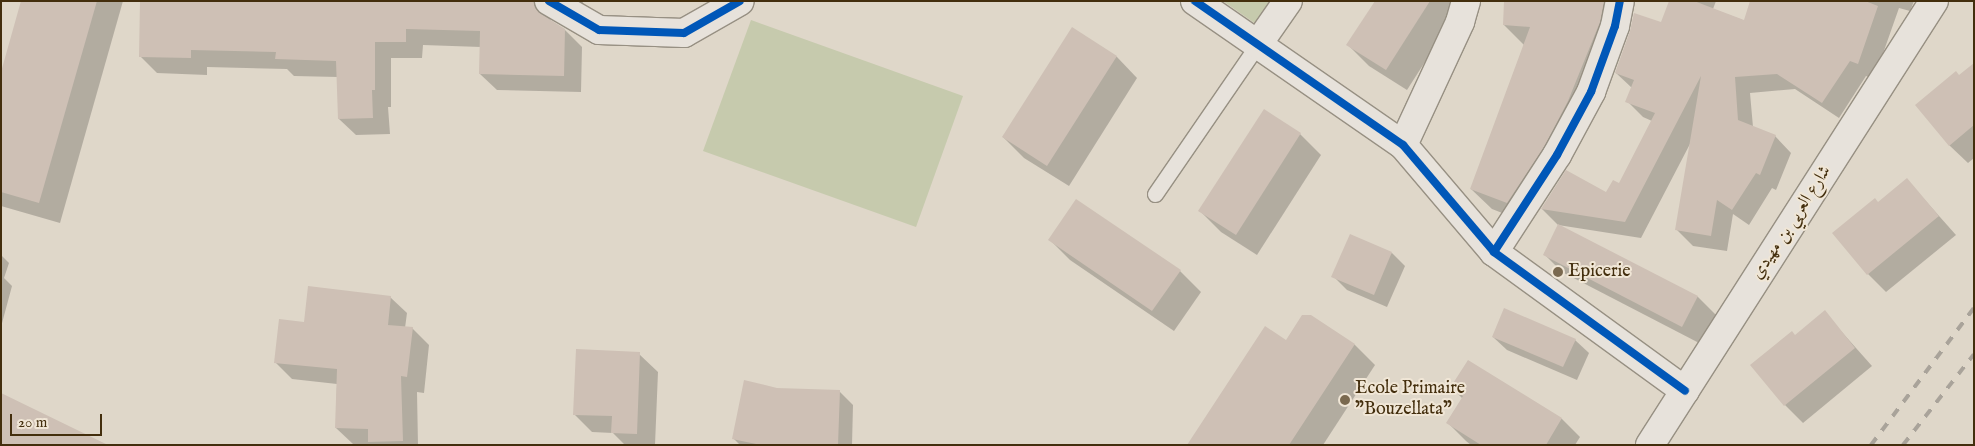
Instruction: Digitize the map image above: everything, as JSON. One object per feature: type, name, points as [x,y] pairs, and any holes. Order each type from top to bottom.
[{"type":"street","points":[[550,1],[600,30],[684,33],[740,1]]},
{"type":"street","points":[[1195,1],[1402,145],[1494,252],[1685,391]]},
{"type":"street","points":[[1258,44],[1288,1]]},
{"type":"street","points":[[1402,145],[1460,22],[1466,1]]},
{"type":"street","points":[[1494,252],[1557,155],[1591,92],[1615,26],[1620,1]]},
{"type":"street","name":"ﺷﺍﺭﻉ ﺍﻟﻌﺮﺑﻲ ﺑﻦ ﻣﻬﻴﺩﻱ","points":[[1650,445],[1934,1]]},
{"type":"lane","points":[[1155,194],[1258,44]]},
{"type":"green space","points":[[1223,1],[1272,1],[1256,24]]},
{"type":"green space","points":[[751,20],[963,96],[916,227],[703,151]]},
{"type":"building","points":[[21,1],[97,1],[39,203],[1,192],[1,72]]},
{"type":"building","points":[[140,1],[533,1],[535,8],[541,14],[565,29],[564,76],[479,74],[480,31],[406,29],[406,42],[375,42],[375,90],[372,90],[373,118],[338,119],[336,61],[275,59],[276,52],[191,50],[191,58],[139,57]]},
{"type":"building","points":[[1375,1],[1430,1],[1386,70],[1346,45]]},
{"type":"building","points":[[1504,1],[1604,1],[1600,22],[1568,101],[1544,147],[1507,203],[1470,189],[1530,27],[1503,25]]},
{"type":"building","points":[[1669,1],[1694,1],[1744,20],[1750,1],[1865,1],[1878,6],[1858,64],[1850,61],[1822,103],[1777,74],[1735,77],[1738,120],[1776,135],[1760,175],[1756,173],[1732,210],[1717,200],[1711,236],[1675,230],[1701,76],[1625,222],[1541,209],[1566,170],[1606,192],[1613,180],[1619,183],[1655,113],[1625,102],[1634,80],[1615,73],[1630,31],[1634,13],[1661,22]]},
{"type":"building","points":[[1072,27],[1117,56],[1047,166],[1002,137]]},
{"type":"building","points":[[1974,63],[1974,125],[1949,146],[1915,105],[1956,71],[1959,75]]},
{"type":"building","points":[[1264,109],[1301,133],[1236,235],[1198,211]]},
{"type":"building","points":[[1907,178],[1939,216],[1867,275],[1832,233],[1875,198],[1878,202]]},
{"type":"building","points":[[1076,199],[1181,270],[1152,311],[1048,240]]},
{"type":"building","points":[[1558,224],[1698,296],[1682,327],[1543,255]]},
{"type":"building","points":[[1350,234],[1392,252],[1374,295],[1331,277]]},
{"type":"building","points":[[308,286],[391,296],[388,325],[413,327],[407,377],[401,376],[403,441],[368,442],[368,429],[335,428],[337,369],[274,363],[279,319],[304,322]]},
{"type":"building","points":[[1504,308],[1576,339],[1563,367],[1492,337]]},
{"type":"building","points":[[1825,310],[1855,348],[1784,406],[1750,365],[1792,331],[1795,335]]},
{"type":"building","points":[[1302,315],[1311,315],[1355,344],[1289,445],[1187,445],[1265,326],[1286,340]]},
{"type":"building","points":[[576,349],[640,352],[637,434],[611,433],[612,416],[573,415]]},
{"type":"building","points":[[1468,360],[1562,418],[1546,445],[1481,445],[1446,423],[1463,396],[1450,388]]},
{"type":"building","points":[[744,380],[777,388],[840,390],[838,445],[761,445],[732,439]]},
{"type":"building","points":[[1,393],[108,445],[1,445]]},
{"type":"railway","points":[[1871,445],[1974,308]]},
{"type":"railway","points":[[1903,445],[1974,354]]},
{"type":"cycle path","points":[[549,1],[599,30],[684,33],[740,1]]},
{"type":"cycle path","points":[[1195,1],[1403,145],[1494,252],[1685,391]]},
{"type":"cycle path","points":[[1494,252],[1557,155],[1591,92],[1615,26],[1620,1]]},
{"type":"place","name":"Epicerie","points":[[1558,272]]},
{"type":"place","name":"Ecole Primaire \"Bouzellata\"","points":[[1345,400]]}]
